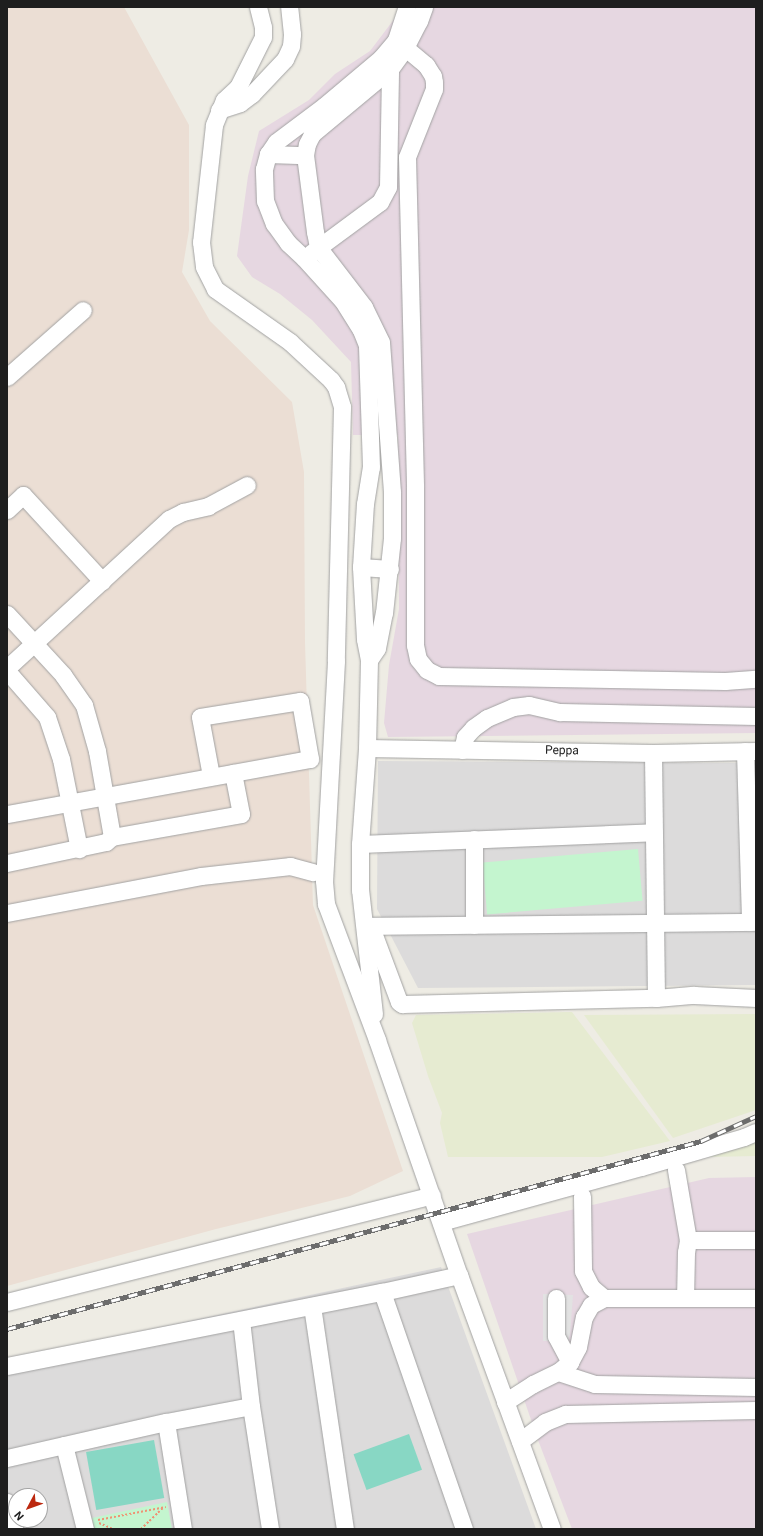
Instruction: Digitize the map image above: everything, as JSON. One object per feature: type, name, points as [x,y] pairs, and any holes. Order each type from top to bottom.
[{"type":"street","points":[[258,7],[263,27],[263,37],[238,87],[224,100],[214,125],[201,242],[204,267],[209,280],[219,293],[290,342],[331,380],[336,387],[342,407],[336,661],[324,881],[326,904],[377,1040],[459,1275],[552,1529]]},
{"type":"street","points":[[219,110],[240,103],[252,94],[285,59],[291,46],[292,34],[289,7]]},
{"type":"street","points":[[304,258],[380,202],[388,187],[390,69],[400,44],[407,7]]},
{"type":"street","points":[[377,1040],[368,926],[360,890],[360,844],[367,748],[370,660],[365,639],[362,567],[365,504],[372,467],[367,345],[361,330],[342,300],[280,234],[269,213],[264,189],[264,169],[268,154],[276,142],[324,106],[400,44],[419,21],[424,7]]},
{"type":"street","points":[[400,44],[426,65],[433,76],[434,82],[434,89],[406,157],[415,487],[415,645],[418,659],[427,670],[439,676],[725,681],[756,680]]},
{"type":"street","points":[[370,660],[377,648],[384,613],[390,569],[392,538],[392,499],[381,342],[364,308],[318,247],[305,155],[307,144],[312,134],[390,69]]},
{"type":"street","points":[[268,154],[305,155]]},
{"type":"street","points":[[7,377],[83,310]]},
{"type":"street","points":[[79,849],[60,759],[47,717],[7,669],[169,519],[183,512],[208,506],[247,485]]},
{"type":"street","points":[[7,510],[23,495],[102,581]]},
{"type":"street","points":[[362,567],[390,569]]},
{"type":"street","points":[[7,614],[63,675],[84,705],[97,751],[112,837]]},
{"type":"street","points":[[672,680],[704,687],[756,689]]},
{"type":"street","points":[[7,814],[310,758],[300,701],[200,717],[211,776]]},
{"type":"street","points":[[462,750],[465,737],[473,728],[498,712],[513,707],[529,705],[560,712],[756,716]]},
{"type":"street","name":"Peppa","points":[[367,748],[653,753],[750,751]]},
{"type":"street","points":[[368,926],[753,922],[750,751]]},
{"type":"street","points":[[653,753],[656,998]]},
{"type":"street","points":[[7,863],[79,849],[106,842],[112,837],[241,814],[233,772]]},
{"type":"street","points":[[360,844],[654,832]]},
{"type":"street","points":[[474,839],[474,925]]},
{"type":"street","points":[[7,913],[201,876],[290,866],[313,872]]},
{"type":"street","points":[[368,926],[399,1002],[402,1004],[656,998],[694,995],[756,998]]},
{"type":"street","points":[[441,1222],[744,1138],[756,1132]]},
{"type":"street","points":[[676,1170],[688,1240],[686,1252],[685,1298]]},
{"type":"street","points":[[7,1302],[432,1195]]},
{"type":"street","points":[[582,1196],[583,1272],[591,1287],[604,1298]]},
{"type":"street","points":[[688,1240],[756,1240]]},
{"type":"street","points":[[7,1366],[382,1292],[459,1275]]},
{"type":"street","points":[[382,1292],[464,1529]]},
{"type":"street","points":[[556,1298],[556,1336],[564,1367],[595,1384],[756,1387]]},
{"type":"street","points":[[505,1402],[564,1367],[578,1347],[584,1318],[591,1305],[604,1298],[756,1298]]},
{"type":"street","points":[[312,1306],[345,1529]]},
{"type":"street","points":[[241,1320],[251,1406],[270,1529]]},
{"type":"street","points":[[7,1458],[166,1422],[251,1406]]},
{"type":"street","points":[[520,1441],[545,1422],[565,1414],[756,1410]]},
{"type":"street","points":[[166,1422],[172,1506],[183,1529]]},
{"type":"street","points":[[64,1445],[85,1529]]},
{"type":"street","points":[[7,1502],[14,1529]]},
{"type":"path","points":[[113,1529],[94,1521],[172,1506]]},
{"type":"path","points":[[141,1529],[172,1506]]},
{"type":"shaded area","points":[[7,7],[124,7],[189,125],[189,230],[182,272],[210,321],[292,402],[304,472],[305,642],[313,905],[403,1171],[350,1196],[216,1229],[7,1286]]},
{"type":"shaded area","points":[[400,7],[756,7],[756,733],[388,737],[384,723],[389,665],[399,609],[398,435],[353,435],[351,362],[312,320],[280,294],[252,277],[237,256],[248,176],[259,131],[309,100],[335,74],[370,51],[398,14]]},
{"type":"shaded area","points":[[378,761],[756,763],[756,985],[418,988],[377,909]]},
{"type":"shaded area","points":[[756,1177],[756,1529],[572,1529],[538,1440],[467,1234],[709,1178]]},
{"type":"shaded area","points":[[441,1267],[536,1529],[7,1529],[7,1360]]},
{"type":"shaded area","points":[[543,1294],[573,1295],[570,1334],[565,1350],[551,1341],[543,1341]]},
{"type":"green space","points":[[638,849],[643,901],[487,914],[483,863]]},
{"type":"green space","points":[[572,1012],[670,1141],[602,1157],[448,1157],[440,1123],[442,1113],[428,1076],[412,1023],[416,1015]]},
{"type":"green space","points":[[756,1014],[756,1110],[673,1138],[584,1015]]},
{"type":"green space","points":[[756,1139],[756,1156],[708,1157],[731,1149]]},
{"type":"green space","points":[[409,1434],[422,1470],[367,1490],[354,1454]]},
{"type":"green space","points":[[154,1440],[164,1498],[96,1510],[86,1452]]},
{"type":"green space","points":[[167,1502],[172,1529],[94,1529],[92,1518]]},
{"type":"railway","points":[[7,1329],[701,1141],[756,1116]]}]
